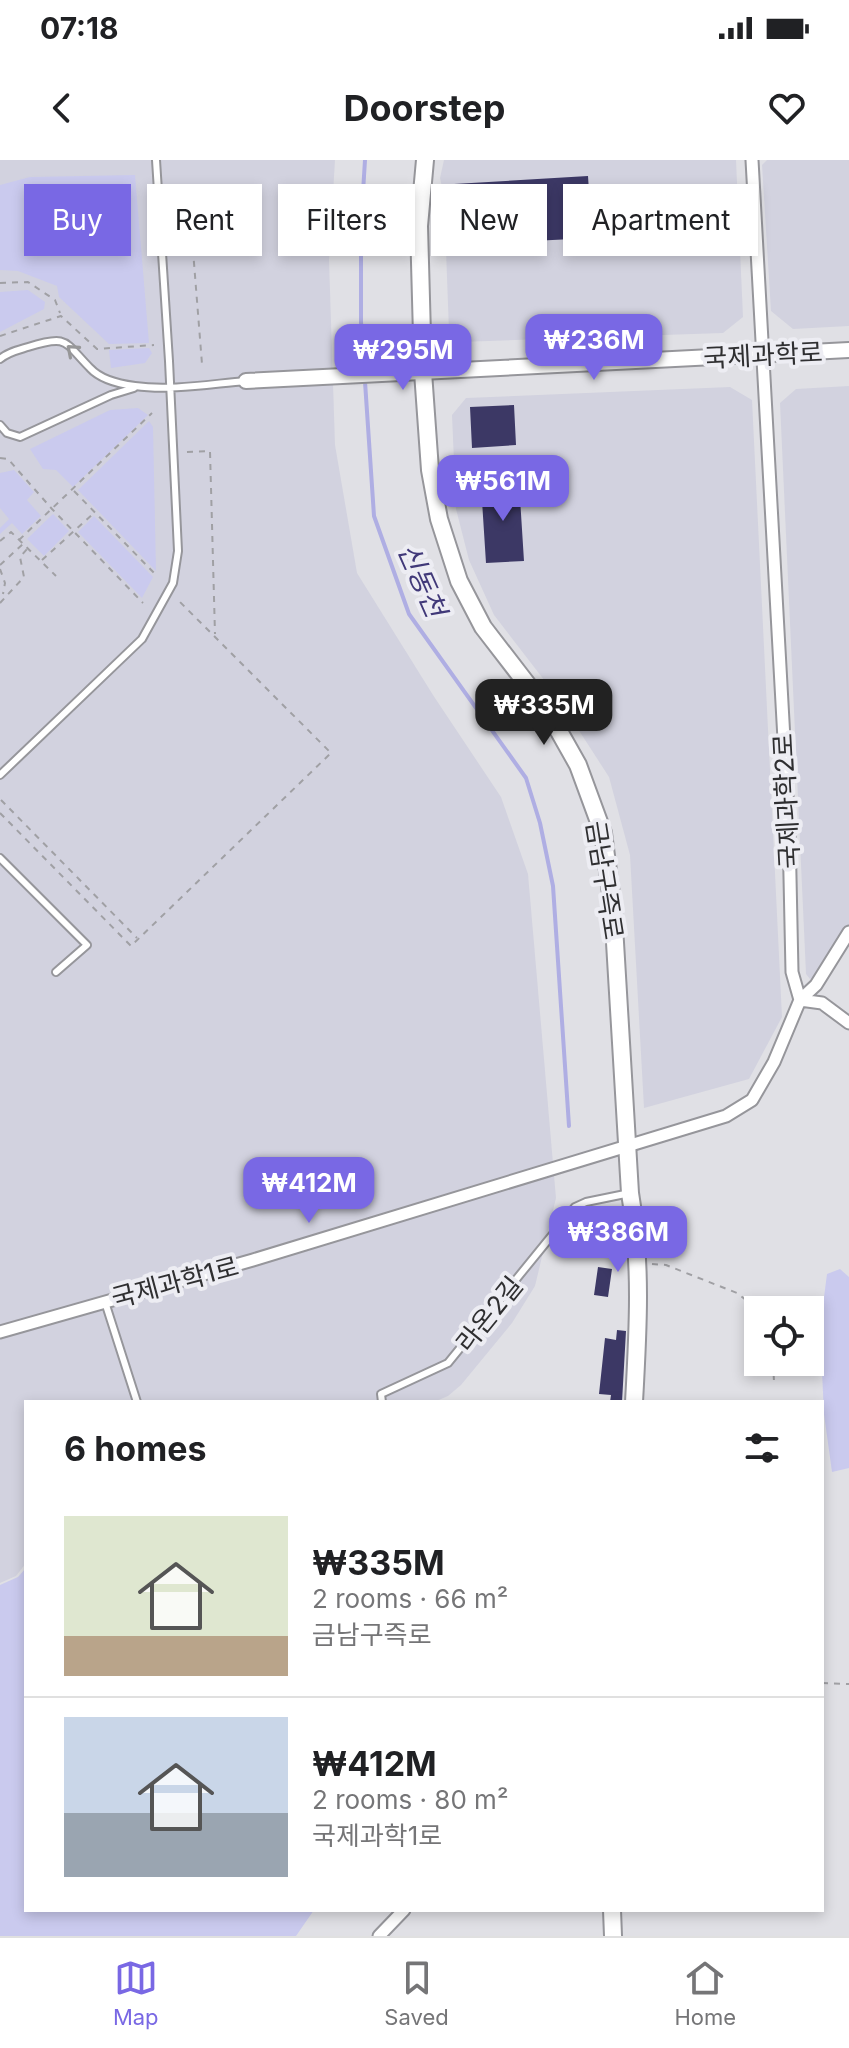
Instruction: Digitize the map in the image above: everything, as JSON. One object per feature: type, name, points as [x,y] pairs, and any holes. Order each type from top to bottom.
[{"type":"main road","name":"금남구즉로","points":[[425,160],[419,226],[423,372],[430,470],[439,519],[459,581],[483,627],[547,710],[578,765],[603,833],[613,909],[630,1193],[638,1238],[639,1320],[634,1400]]},
{"type":"main road","points":[[612,1912],[613,1936]]},
{"type":"street","name":"국제과학2로","points":[[752,160],[789,830],[792,972],[800,1000]]},
{"type":"street","name":"국제과학로","points":[[246,381],[849,350]]},
{"type":"street","points":[[626,1146],[726,1116],[752,1100],[774,1062],[800,1000],[816,985],[849,932]]},
{"type":"street","points":[[800,1000],[822,1003],[849,1023]]},
{"type":"street","name":"국제과학1로","points":[[0,1332],[253,1260],[626,1146]]},
{"type":"street","points":[[379,1936],[402,1912]]},
{"type":"lane","points":[[0,775],[142,639],[173,583],[178,551],[156,160]]},
{"type":"lane","points":[[0,359],[6,354],[47,341],[61,341],[72,346],[90,369],[103,379],[137,387],[246,381]]},
{"type":"lane","points":[[0,425],[7,433],[20,437],[111,395],[137,387]]},
{"type":"lane","points":[[1,861],[87,945],[56,972]]},
{"type":"lane","name":"라온2길","points":[[382,1400],[381,1394],[448,1363],[575,1207],[630,1193]]},
{"type":"lane","points":[[105,1301],[136,1400]]},
{"type":"path","points":[[193,256],[202,364]]},
{"type":"path","points":[[0,283],[28,282],[55,300],[61,316],[97,349],[154,345]]},
{"type":"path","points":[[0,336],[61,316]]},
{"type":"path","points":[[19,540],[152,413]]},
{"type":"path","points":[[187,452],[210,451],[215,637]]},
{"type":"path","points":[[0,458],[8,459],[143,603]]},
{"type":"path","points":[[72,489],[157,576]]},
{"type":"path","points":[[41,562],[95,513]]},
{"type":"path","points":[[0,541],[11,532],[56,576]]},
{"type":"path","points":[[0,603],[5,583],[0,567],[23,544]]},
{"type":"path","points":[[4,594],[24,577],[20,557],[28,549]]},
{"type":"path","points":[[0,813],[131,946],[331,753],[179,601]]},
{"type":"path","points":[[1,800],[138,939]]},
{"type":"path","points":[[638,1264],[666,1265],[744,1298]]},
{"type":"path","points":[[774,1376],[774,1382]]},
{"type":"path","points":[[824,1683],[849,1684]]},
{"type":"shaded area","points":[[0,160],[335,160],[334,184],[278,184],[278,256],[329,256],[335,445],[357,573],[501,797],[528,874],[556,1198],[535,1286],[512,1323],[461,1385],[439,1400],[24,1400],[24,1566],[16,1576],[0,1583]]},
{"type":"shaded area","points":[[444,160],[736,160],[737,184],[563,184],[563,256],[740,256],[743,317],[723,333],[460,342],[449,331],[446,256],[547,256],[547,184],[441,184]]},
{"type":"shaded area","points":[[767,160],[849,160],[849,326],[793,329],[771,311],[762,165]]},
{"type":"shaded area","points":[[135,175],[149,343],[109,344],[59,297],[57,286],[18,271],[0,270],[0,185],[30,177]]},
{"type":"shaded area","points":[[28,290],[45,302],[44,309],[0,332],[0,292]]},
{"type":"shaded area","points":[[149,348],[152,353],[145,363],[111,368],[109,350]]},
{"type":"shaded area","points":[[849,386],[849,927],[817,977],[810,979],[806,974],[780,403],[796,389]]},
{"type":"shaded area","points":[[730,387],[752,400],[782,1017],[749,1079],[644,1108],[630,855],[609,777],[558,698],[494,615],[469,560],[456,509],[452,415],[466,398]]},
{"type":"shaded area","points":[[138,408],[148,415],[73,487],[56,470],[43,469],[30,449],[110,410]]},
{"type":"shaded area","points":[[149,421],[153,427],[156,571],[78,490]]},
{"type":"shaded area","points":[[14,470],[34,492],[27,500],[41,516],[22,534],[12,523],[0,534],[0,528],[9,519],[0,508],[0,473]]},
{"type":"shaded area","points":[[53,514],[69,531],[44,556],[27,539]]},
{"type":"shaded area","points":[[94,516],[153,577],[142,598],[78,532]]},
{"type":"shaded area","points":[[840,1269],[849,1277],[849,1468],[832,1472],[822,1376],[827,1274]]},
{"type":"shaded area","points":[[24,1570],[24,1912],[313,1912],[296,1936],[0,1936],[0,1585],[18,1577]]},
{"type":"building","points":[[588,176],[589,184],[563,184],[563,240],[547,240],[547,184],[454,184]]},
{"type":"building","points":[[514,405],[516,445],[472,448],[470,407]]},
{"type":"building","points":[[519,482],[524,561],[486,563],[481,485]]},
{"type":"building","points":[[598,1267],[612,1269],[608,1297],[594,1295]]},
{"type":"building","points":[[617,1330],[626,1331],[622,1400],[610,1400],[611,1395],[599,1394],[605,1338],[616,1340]]},
{"type":"waterway","name":"신동천","points":[[365,160],[361,224],[361,322],[374,516],[409,614],[526,778],[540,823],[553,886],[569,1126]]}]
